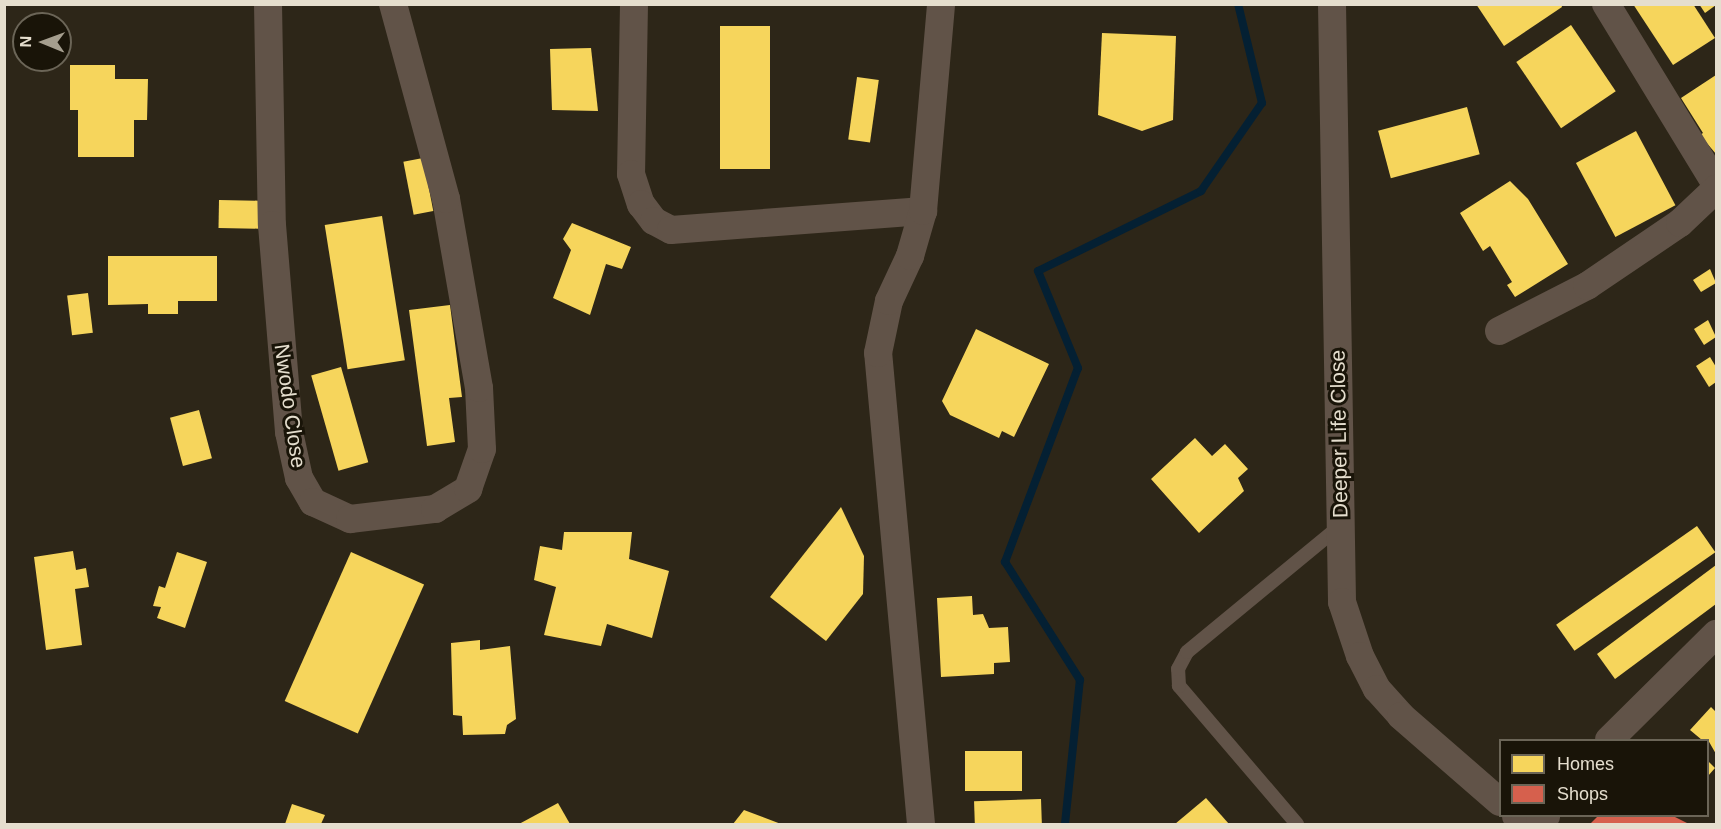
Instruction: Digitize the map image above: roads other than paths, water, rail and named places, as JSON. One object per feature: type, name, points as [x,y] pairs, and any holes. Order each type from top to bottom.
[{"type":"street","name":"Nwodo Close","points":[[268,4],[272,225],[289,432],[299,478],[313,502],[350,519],[435,509],[468,489],[482,449],[479,388],[446,199],[393,4]]},
{"type":"street","points":[[634,4],[631,174],[641,204],[654,221],[671,230],[923,211]]},
{"type":"street","points":[[921,825],[878,353],[886,311],[910,256],[923,211],[941,4]]},
{"type":"street","name":"Deeper Life Close","points":[[1332,4],[1342,602],[1360,656],[1377,688],[1401,716],[1499,801]]},
{"type":"street","points":[[1606,4],[1716,184]]},
{"type":"street","points":[[1499,331],[1587,286],[1680,223],[1716,189]]},
{"type":"street","points":[[1611,739],[1716,634]]},
{"type":"street","points":[[1517,817],[1524,823],[1540,821],[1545,817]]},
{"type":"lane","points":[[1297,825],[1179,686],[1178,669],[1187,652],[1341,525]]},
{"type":"waterway","points":[[1065,824],[1080,680],[1005,562],[1078,368],[1038,271],[1201,191],[1262,103],[1238,4]]}]
